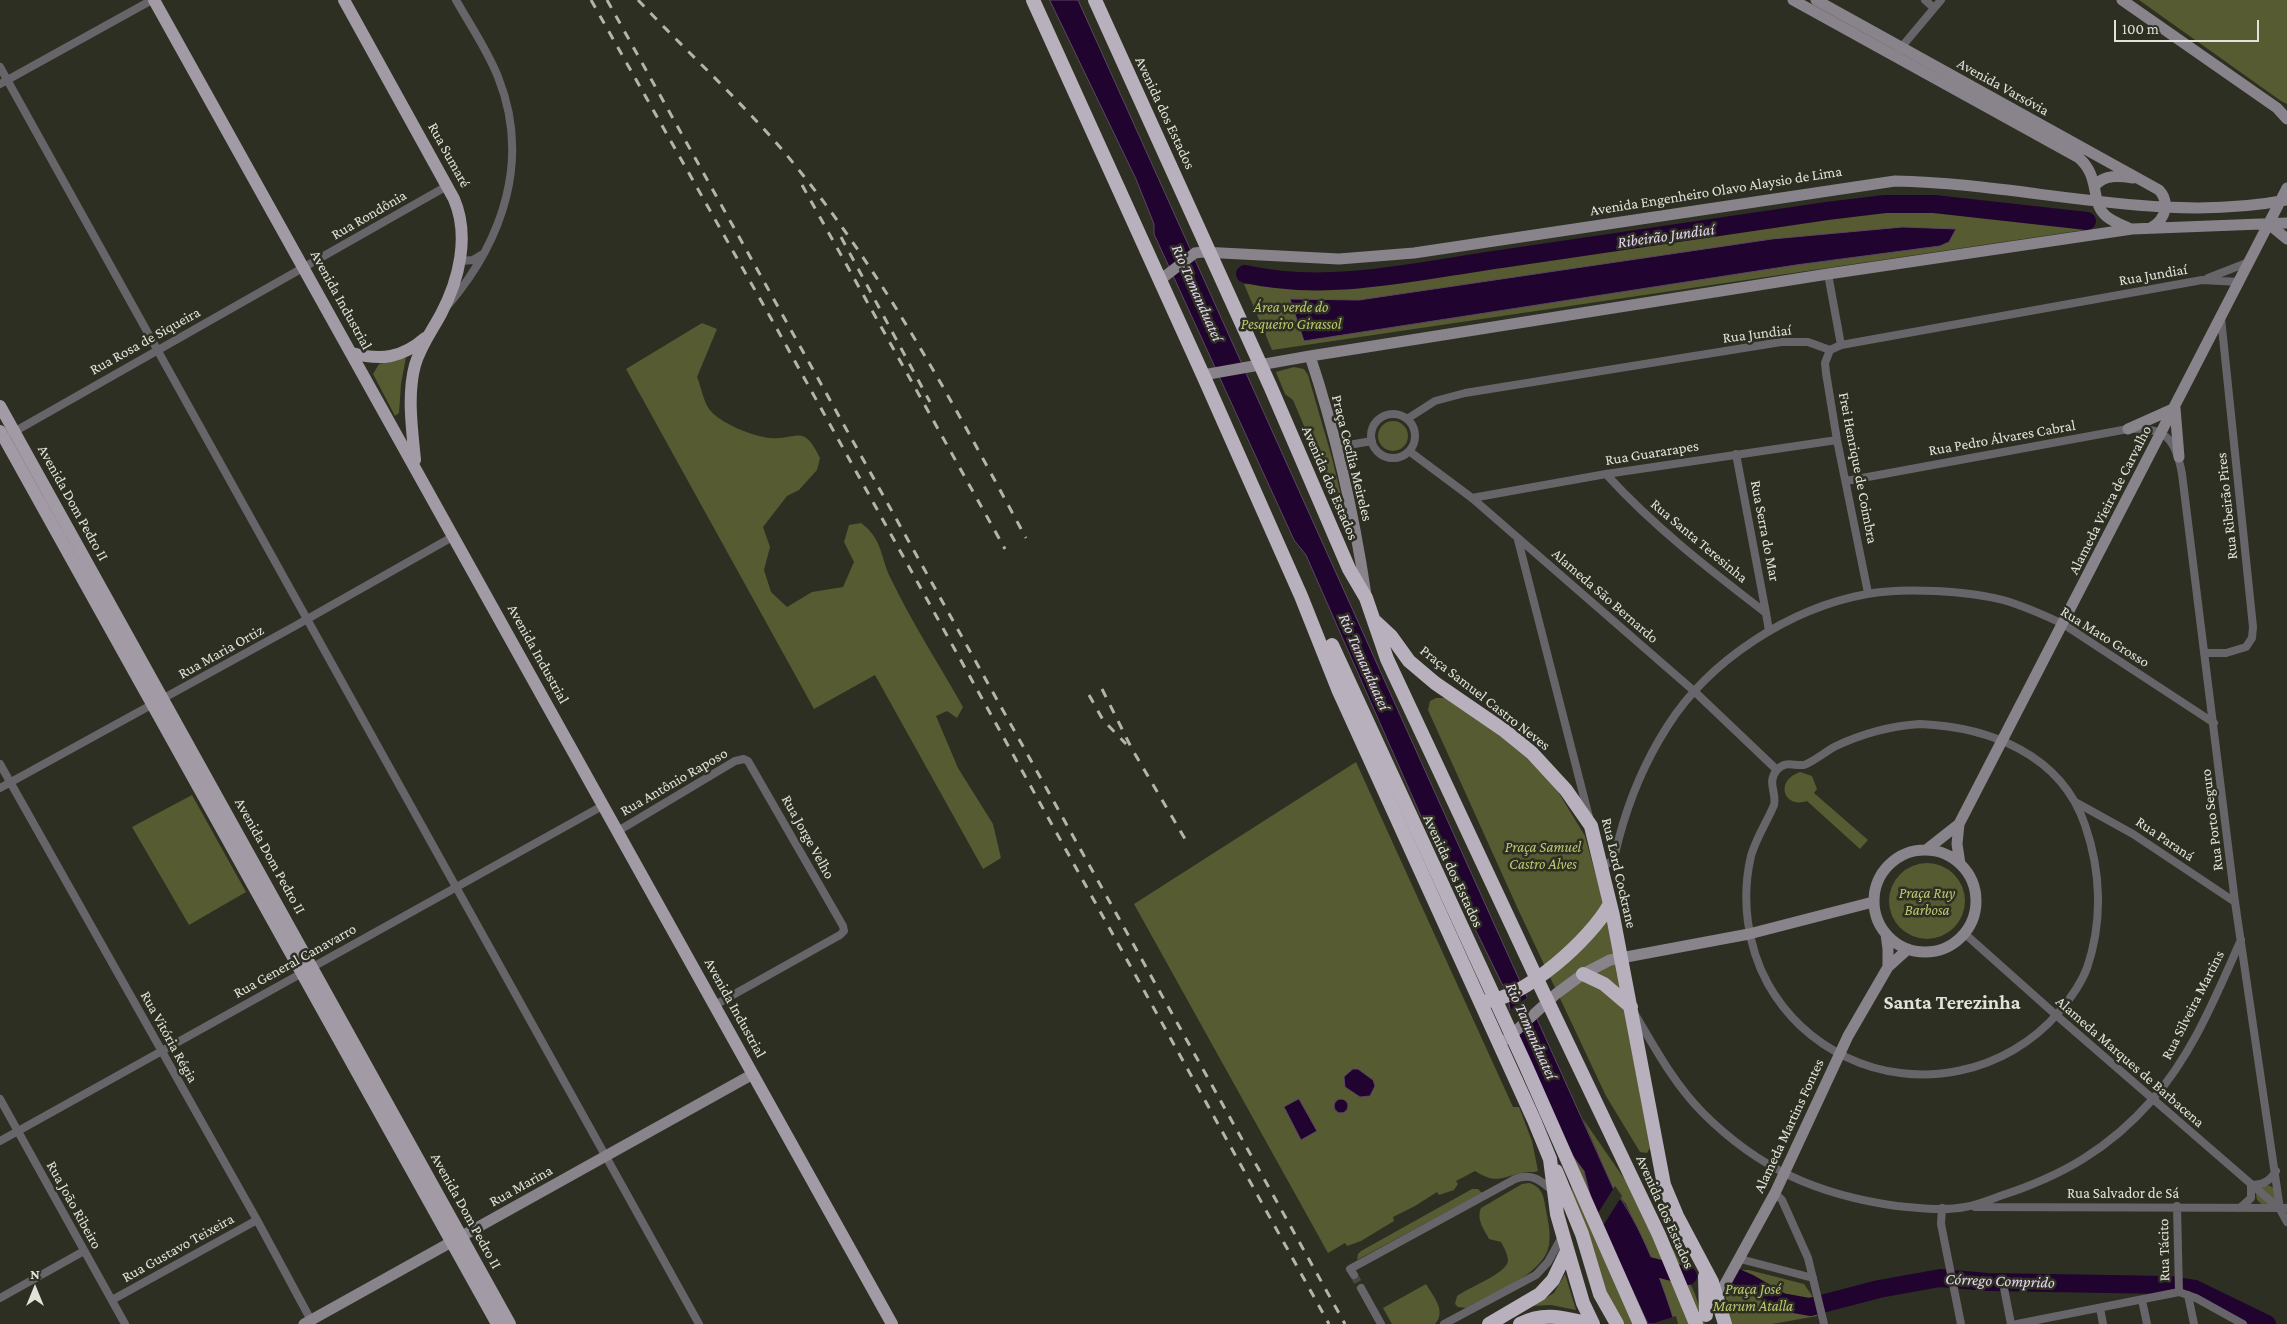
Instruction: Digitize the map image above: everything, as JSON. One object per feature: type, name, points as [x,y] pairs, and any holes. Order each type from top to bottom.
[{"type":"highway","name":"Avenida dos Estados","points":[[1032,0],[1165,276],[1209,374],[1338,688],[1481,1002],[1550,1159],[1554,1192],[1563,1235],[1591,1324]]},
{"type":"highway","name":"Avenida dos Estados","points":[[1095,0],[1210,252],[1254,366],[1349,569],[1366,598],[1387,659],[1600,1107],[1699,1321]]},
{"type":"highway","name":"Avenida dos Estados","points":[[1301,596],[1332,644],[1525,1064],[1640,1324]]},
{"type":"highway","name":"Praça Samuel Castro Neves","points":[[1375,621],[1391,636],[1409,661],[1435,683],[1514,737],[1547,768],[1591,826]]},
{"type":"highway","name":"Rua Lord Cockrane","points":[[1591,826],[1621,957],[1664,1185],[1677,1216]]},
{"type":"highway","points":[[1481,1002],[1500,999],[1542,975],[1592,930],[1610,904]]},
{"type":"highway","points":[[1583,974],[1604,984],[1630,1007]]},
{"type":"highway","points":[[1550,1159],[1568,1198],[1600,1294],[1617,1324]]},
{"type":"highway","name":"Avenida dos Estados","points":[[1677,1216],[1703,1262],[1718,1297],[1725,1324]]},
{"type":"highway","points":[[1489,1324],[1546,1288],[1568,1251]]},
{"type":"highway","points":[[1699,1321],[1703,1262]]},
{"type":"highway","points":[[1699,1321],[1718,1297]]},
{"type":"highway","points":[[1521,1323],[1538,1317],[1548,1316],[1591,1324]]},
{"type":"main road","name":"Avenida Industrial","points":[[153,0],[305,268],[892,1324]]},
{"type":"main road","name":"Rua Sumaré","points":[[344,0],[447,186],[459,214],[461,261],[454,288],[441,315],[427,336],[415,366],[411,389],[416,468]]},
{"type":"main road","name":"Avenida Varsóvia","points":[[1792,0],[1898,52],[2159,190],[2164,196],[2166,207]]},
{"type":"main road","name":"Avenida Varsóvia","points":[[1816,0],[1898,52],[2080,158],[2090,170],[2097,200]]},
{"type":"main road","points":[[2122,0],[2282,109],[2287,119]]},
{"type":"main road","points":[[2095,186],[2103,178],[2111,176],[2139,179]]},
{"type":"main road","name":"Avenida Engenheiro Olavo Alaysio de Lima","points":[[1165,276],[1195,253],[1210,252],[1322,259],[1405,254],[1895,181],[1938,182],[2166,207],[2206,209],[2284,200]]},
{"type":"main road","name":"Alameda Vieira de Carvalho","points":[[1960,864],[1957,844],[1959,824],[2284,200],[2287,188]]},
{"type":"main road","points":[[2097,200],[2100,210],[2106,216],[2132,229]]},
{"type":"main road","points":[[2152,227],[2159,222],[2166,207]]},
{"type":"main road","points":[[1209,374],[1310,356],[1828,274],[2132,229],[2287,223]]},
{"type":"main road","points":[[2270,225],[2287,239]]},
{"type":"main road","name":"Rua Sumaré","points":[[352,353],[376,358],[389,358],[414,348],[427,336]]},
{"type":"main road","name":"Praça Cecília Meireles","points":[[1310,356],[1337,447],[1360,552],[1366,598]]},
{"type":"main road","name":"Avenida Dom Pedro II","points":[[0,406],[5,435],[159,702],[308,970],[456,1239],[497,1324]]},
{"type":"main road","points":[[2128,429],[2175,408],[2179,457]]},
{"type":"main road","name":"Alameda Vieira de Carvalho","points":[[1926,850],[1959,824]]},
{"type":"main road","points":[[1926,850],[1947,854],[1960,864],[1972,881],[1976,896],[1973,917],[1964,933],[1954,942],[1940,949],[1923,952],[1908,949],[1896,943],[1886,934],[1877,919],[1873,902],[1878,879],[1889,864],[1908,852],[1926,850]]},
{"type":"main road","points":[[1500,1045],[1551,998],[1583,974],[1621,957],[1749,934],[1873,902]]},
{"type":"main road","points":[[1886,934],[1888,967]]},
{"type":"main road","name":"Alameda Martins Fontes","points":[[1718,1297],[1785,1174],[1840,1054],[1888,967],[1908,949]]},
{"type":"main road","name":"Rua Marina","points":[[309,1323],[753,1074]]},
{"type":"main road","name":"Avenida Dom Pedro II","points":[[456,1239],[510,1324]]},
{"type":"street","points":[[3,82],[153,0]]},
{"type":"street","points":[[441,315],[468,281],[486,252],[499,224],[508,192],[511,165],[509,118],[498,76],[456,0]]},
{"type":"street","points":[[1924,0],[1934,8]]},
{"type":"street","points":[[1898,52],[1941,0]]},
{"type":"street","points":[[0,68],[3,82],[157,350],[699,1324]]},
{"type":"street","name":"Rua Rondônia","points":[[305,268],[447,186]]},
{"type":"street","points":[[461,261],[473,260],[486,252]]},
{"type":"street","name":"Rua Jundiaí","points":[[1407,419],[1435,401],[1465,393],[1781,342],[1808,342],[1830,350],[1841,345],[2202,280],[2251,261]]},
{"type":"street","name":"Rua Rosa de Siqueira","points":[[5,435],[305,268]]},
{"type":"street","points":[[1828,274],[1841,345]]},
{"type":"street","name":"Rua Jundiaí","points":[[2202,280],[2240,282]]},
{"type":"street","name":"Rua Ribeirão Pires","points":[[2204,653],[2226,653],[2246,647],[2252,638],[2253,627],[2221,318]]},
{"type":"street","name":"Frei Henrique de Coimbra","points":[[1830,350],[1825,363],[1837,440],[1868,593]]},
{"type":"street","points":[[1390,414],[1407,419],[1415,431],[1415,438],[1409,451],[1397,457],[1384,456],[1372,441],[1372,429],[1379,419],[1390,414]]},
{"type":"street","name":"Rua Pedro Álvares Cabral","points":[[1846,481],[2128,429],[2146,429],[2162,433]]},
{"type":"street","name":"Rua Porto Seguro","points":[[2162,433],[2170,439],[2179,457],[2214,723],[2235,902],[2276,1170],[2284,1209]]},
{"type":"street","name":"Rua Guararapes","points":[[1472,498],[1606,474],[1837,440]]},
{"type":"street","points":[[1337,447],[1372,441]]},
{"type":"street","name":"Alameda São Bernardo","points":[[1409,451],[1472,498],[1694,691],[1777,770]]},
{"type":"street","name":"Rua Serra do Mar","points":[[1736,454],[1766,613]]},
{"type":"street","name":"Rua Santa Teresinha","points":[[1606,474],[1630,500],[1686,552],[1766,613]]},
{"type":"street","name":"Rua Maria Ortiz","points":[[0,788],[307,620],[454,536]]},
{"type":"street","name":"Rua Lord Cockrane","points":[[1518,539],[1567,724],[1591,826]]},
{"type":"street","name":"Rua Mato Grosso","points":[[1601,868],[1613,860],[1619,837],[1648,761],[1666,728],[1694,691],[1719,667],[1769,631],[1822,608],[1868,593],[1935,592],[1969,594],[2003,600],[2063,624],[2214,723]]},
{"type":"street","points":[[1766,613],[1769,631]]},
{"type":"street","points":[[1898,725],[1939,725],[1967,730],[2003,740],[2032,755],[2043,764],[2076,803],[2089,838],[2096,866],[2098,888],[2097,918],[2086,969],[2073,994],[2056,1016],[2037,1034],[2010,1052],[1986,1063],[1954,1072],[1924,1075],[1887,1071],[1862,1064],[1840,1054],[1808,1032],[1780,1003],[1760,967],[1749,934],[1748,888],[1751,860],[1756,842],[1774,805],[1772,781],[1777,770],[1788,764],[1805,764],[1855,737],[1881,728],[1898,725]]},
{"type":"street","name":"Rua Antônio Raposo","points":[[618,831],[735,761],[744,759]]},
{"type":"street","name":"Rua Jorge Velho","points":[[715,1005],[844,931],[843,926],[752,764],[744,759]]},
{"type":"street","name":"Rua Vitória Régia","points":[[0,764],[257,1220],[309,1323]]},
{"type":"street","name":"Rua Paraná","points":[[2076,803],[2133,834],[2235,902]]},
{"type":"street","name":"Rua General Canavarro","points":[[0,1141],[604,805]]},
{"type":"street","name":"Alameda Marques de Barbacena","points":[[1964,933],[2056,1016],[2251,1184],[2284,1209]]},
{"type":"street","name":"Rua Silveira Martins","points":[[1630,1007],[1671,1073],[1699,1109],[1758,1159],[1807,1184],[1849,1197],[1910,1207],[1966,1207],[2041,1181],[2096,1152],[2116,1135],[2153,1099],[2180,1063],[2241,940]]},
{"type":"street","name":"Rua João Ribeiro","points":[[0,1100],[125,1324]]},
{"type":"street","points":[[2240,1208],[2251,1198],[2251,1184],[2264,1183],[2269,1180],[2276,1170]]},
{"type":"street","points":[[1354,1276],[1350,1268],[1515,1179],[1527,1176],[1537,1178],[1554,1192]]},
{"type":"street","points":[[1775,1193],[1782,1200],[1808,1258],[1824,1324]]},
{"type":"street","name":"Rua Salvador de Sá","points":[[1966,1207],[2177,1206],[2284,1209]]},
{"type":"street","name":"Rua Tácito","points":[[2177,1206],[2179,1288]]},
{"type":"street","points":[[1942,1208],[1941,1224],[1961,1324]]},
{"type":"street","points":[[2284,1209],[2287,1222]]},
{"type":"street","name":"Rua Gustavo Teixeira","points":[[112,1300],[257,1220]]},
{"type":"street","points":[[1444,1324],[1536,1275],[1548,1262],[1563,1235]]},
{"type":"street","points":[[0,1298],[84,1251]]},
{"type":"street","points":[[1740,1259],[1813,1278]]},
{"type":"street","points":[[1361,1288],[1381,1324]]},
{"type":"street","points":[[2004,1288],[2010,1324]]},
{"type":"street","points":[[2017,1324],[2046,1321],[2142,1300],[2179,1288],[2188,1295],[2243,1324]]},
{"type":"street","points":[[2188,1295],[2194,1324]]},
{"type":"street","points":[[2142,1300],[2147,1324]]},
{"type":"street","points":[[2100,1308],[2103,1324]]},
{"type":"green space","points":[[2139,0],[2287,0],[2287,104],[2281,101]]},
{"type":"green space","name":"Área verde do Pesqueiro Girassol","points":[[1931,207],[2083,226],[2084,230],[1272,350],[1244,284],[1355,286],[1858,212]]},
{"type":"green space","points":[[702,323],[717,329],[697,377],[709,409],[729,424],[756,435],[771,438],[804,437],[809,440],[820,458],[817,470],[799,490],[787,496],[763,527],[770,547],[764,570],[771,592],[787,607],[812,592],[843,587],[854,562],[844,542],[849,525],[861,523],[873,535],[899,595],[963,707],[957,718],[947,711],[936,716],[958,768],[993,824],[1001,858],[983,869],[875,675],[814,709],[626,369]]},
{"type":"green space","points":[[406,357],[401,384],[399,413],[395,416],[373,374],[379,364]]},
{"type":"green space","points":[[1294,367],[1304,369],[1308,375],[1332,458],[1345,512],[1343,513],[1340,511],[1293,400],[1285,394],[1276,372]]},
{"type":"green space","points":[[1393,421],[1404,425],[1408,436],[1404,447],[1393,451],[1382,447],[1378,436],[1382,425]]},
{"type":"green space","name":"Praça Samuel Castro Alves","points":[[1436,698],[1447,698],[1504,736],[1551,780],[1585,836],[1606,913],[1650,1148],[1647,1153],[1640,1152],[1606,1096],[1517,907],[1428,710],[1430,701]]},
{"type":"green space","points":[[1356,762],[1513,1107],[1519,1107],[1532,1141],[1538,1171],[1493,1179],[1475,1171],[1456,1181],[1458,1184],[1454,1190],[1439,1195],[1437,1192],[1393,1217],[1394,1221],[1361,1241],[1347,1246],[1345,1243],[1328,1253],[1134,904]]},
{"type":"green space","points":[[1800,772],[1812,776],[1817,789],[1814,793],[1868,840],[1860,849],[1807,801],[1799,802],[1788,798],[1785,793],[1787,781]]},
{"type":"green space","points":[[192,795],[246,892],[189,925],[132,827]]},
{"type":"green space","name":"Praça Ruy Barbosa","points":[[1927,863],[1942,866],[1954,874],[1962,886],[1965,901],[1962,916],[1954,928],[1942,936],[1927,939],[1912,936],[1900,928],[1892,916],[1889,901],[1892,886],[1900,874],[1912,866]]},
{"type":"green space","points":[[1583,1119],[1677,1255],[1695,1294],[1705,1324],[1675,1324],[1652,1260],[1626,1204],[1614,1190]]},
{"type":"green space","points":[[1563,1143],[1584,1171],[1592,1203],[1648,1324],[1612,1324],[1580,1234]]},
{"type":"green space","points":[[1529,1183],[1540,1190],[1544,1201],[1550,1236],[1545,1256],[1527,1274],[1502,1290],[1466,1308],[1458,1307],[1455,1304],[1457,1296],[1494,1275],[1506,1266],[1508,1261],[1507,1253],[1501,1242],[1489,1239],[1483,1228],[1479,1216],[1481,1208],[1522,1184]]},
{"type":"green space","points":[[2262,1185],[2270,1185],[2276,1191],[2276,1199],[2270,1205],[2262,1205],[2256,1199],[2256,1191]]},
{"type":"green space","points":[[1472,1189],[1478,1189],[1482,1193],[1357,1260],[1358,1254],[1361,1251]]},
{"type":"green space","name":"Praça José Marum Atalla","points":[[1741,1270],[1749,1270],[1804,1284],[1813,1297],[1817,1316],[1772,1324],[1731,1324],[1725,1294]]},
{"type":"green space","points":[[1565,1274],[1576,1310],[1551,1305],[1532,1306],[1554,1293]]},
{"type":"green space","points":[[1426,1284],[1438,1304],[1440,1314],[1435,1324],[1392,1324],[1383,1308]]},
{"type":"water","name":"Rio Tamanduateí","points":[[1050,0],[1078,0],[1614,1190],[1624,1203],[1642,1236],[1675,1324],[1648,1324],[1592,1203],[1584,1171],[1563,1143],[1512,1020],[1507,994],[1431,839],[1306,555],[1294,540],[1154,234],[1154,224],[1136,179]]},
{"type":"water","points":[[1903,227],[1956,229],[1949,242],[1940,246],[1796,265],[1304,341],[1290,299],[1359,300],[1772,239]]},
{"type":"water","points":[[1353,1069],[1358,1069],[1373,1080],[1375,1086],[1370,1096],[1360,1097],[1345,1087],[1344,1077]]},
{"type":"water","points":[[1299,1099],[1317,1131],[1301,1140],[1284,1107]]},
{"type":"water","points":[[1338,1099],[1344,1099],[1348,1106],[1344,1113],[1338,1113],[1334,1109],[1334,1103]]},
{"type":"pier","points":[[1530,995],[1538,1012],[1516,1036],[1508,1012]]},
{"type":"pier","points":[[1615,1186],[1622,1196],[1601,1229],[1595,1218]]},
{"type":"pier","points":[[1676,1316],[1678,1324],[1651,1324]]},
{"type":"waterway","name":"Ribeirão Jundiaí","points":[[1245,274],[1309,281],[1373,278],[1885,204],[1934,204],[2087,221]]},
{"type":"waterway","name":"Córrego Comprido","points":[[1637,1263],[1688,1276]]},
{"type":"waterway","name":"Córrego Comprido","points":[[1735,1277],[1782,1302],[1810,1307],[1879,1289],[1940,1278],[1988,1282],[2169,1285],[2195,1289],[2267,1324]]},
{"type":"tunnel","points":[[1354,1275],[1361,1288]]},
{"type":"railway","points":[[591,0],[777,329],[1329,1324]]},
{"type":"railway","points":[[607,0],[1345,1324]]},
{"type":"railway","points":[[638,0],[767,133],[820,197],[853,243],[915,339],[972,438],[1026,538]]},
{"type":"railway","points":[[802,185],[1005,549]]},
{"type":"railway","points":[[841,237],[930,402]]},
{"type":"railway","points":[[1102,689],[1132,749],[1188,844]]},
{"type":"railway","points":[[1089,695],[1103,720],[1126,744]]},
{"type":"district","name":"Santa Terezinha","points":[[1952,1003]]}]
